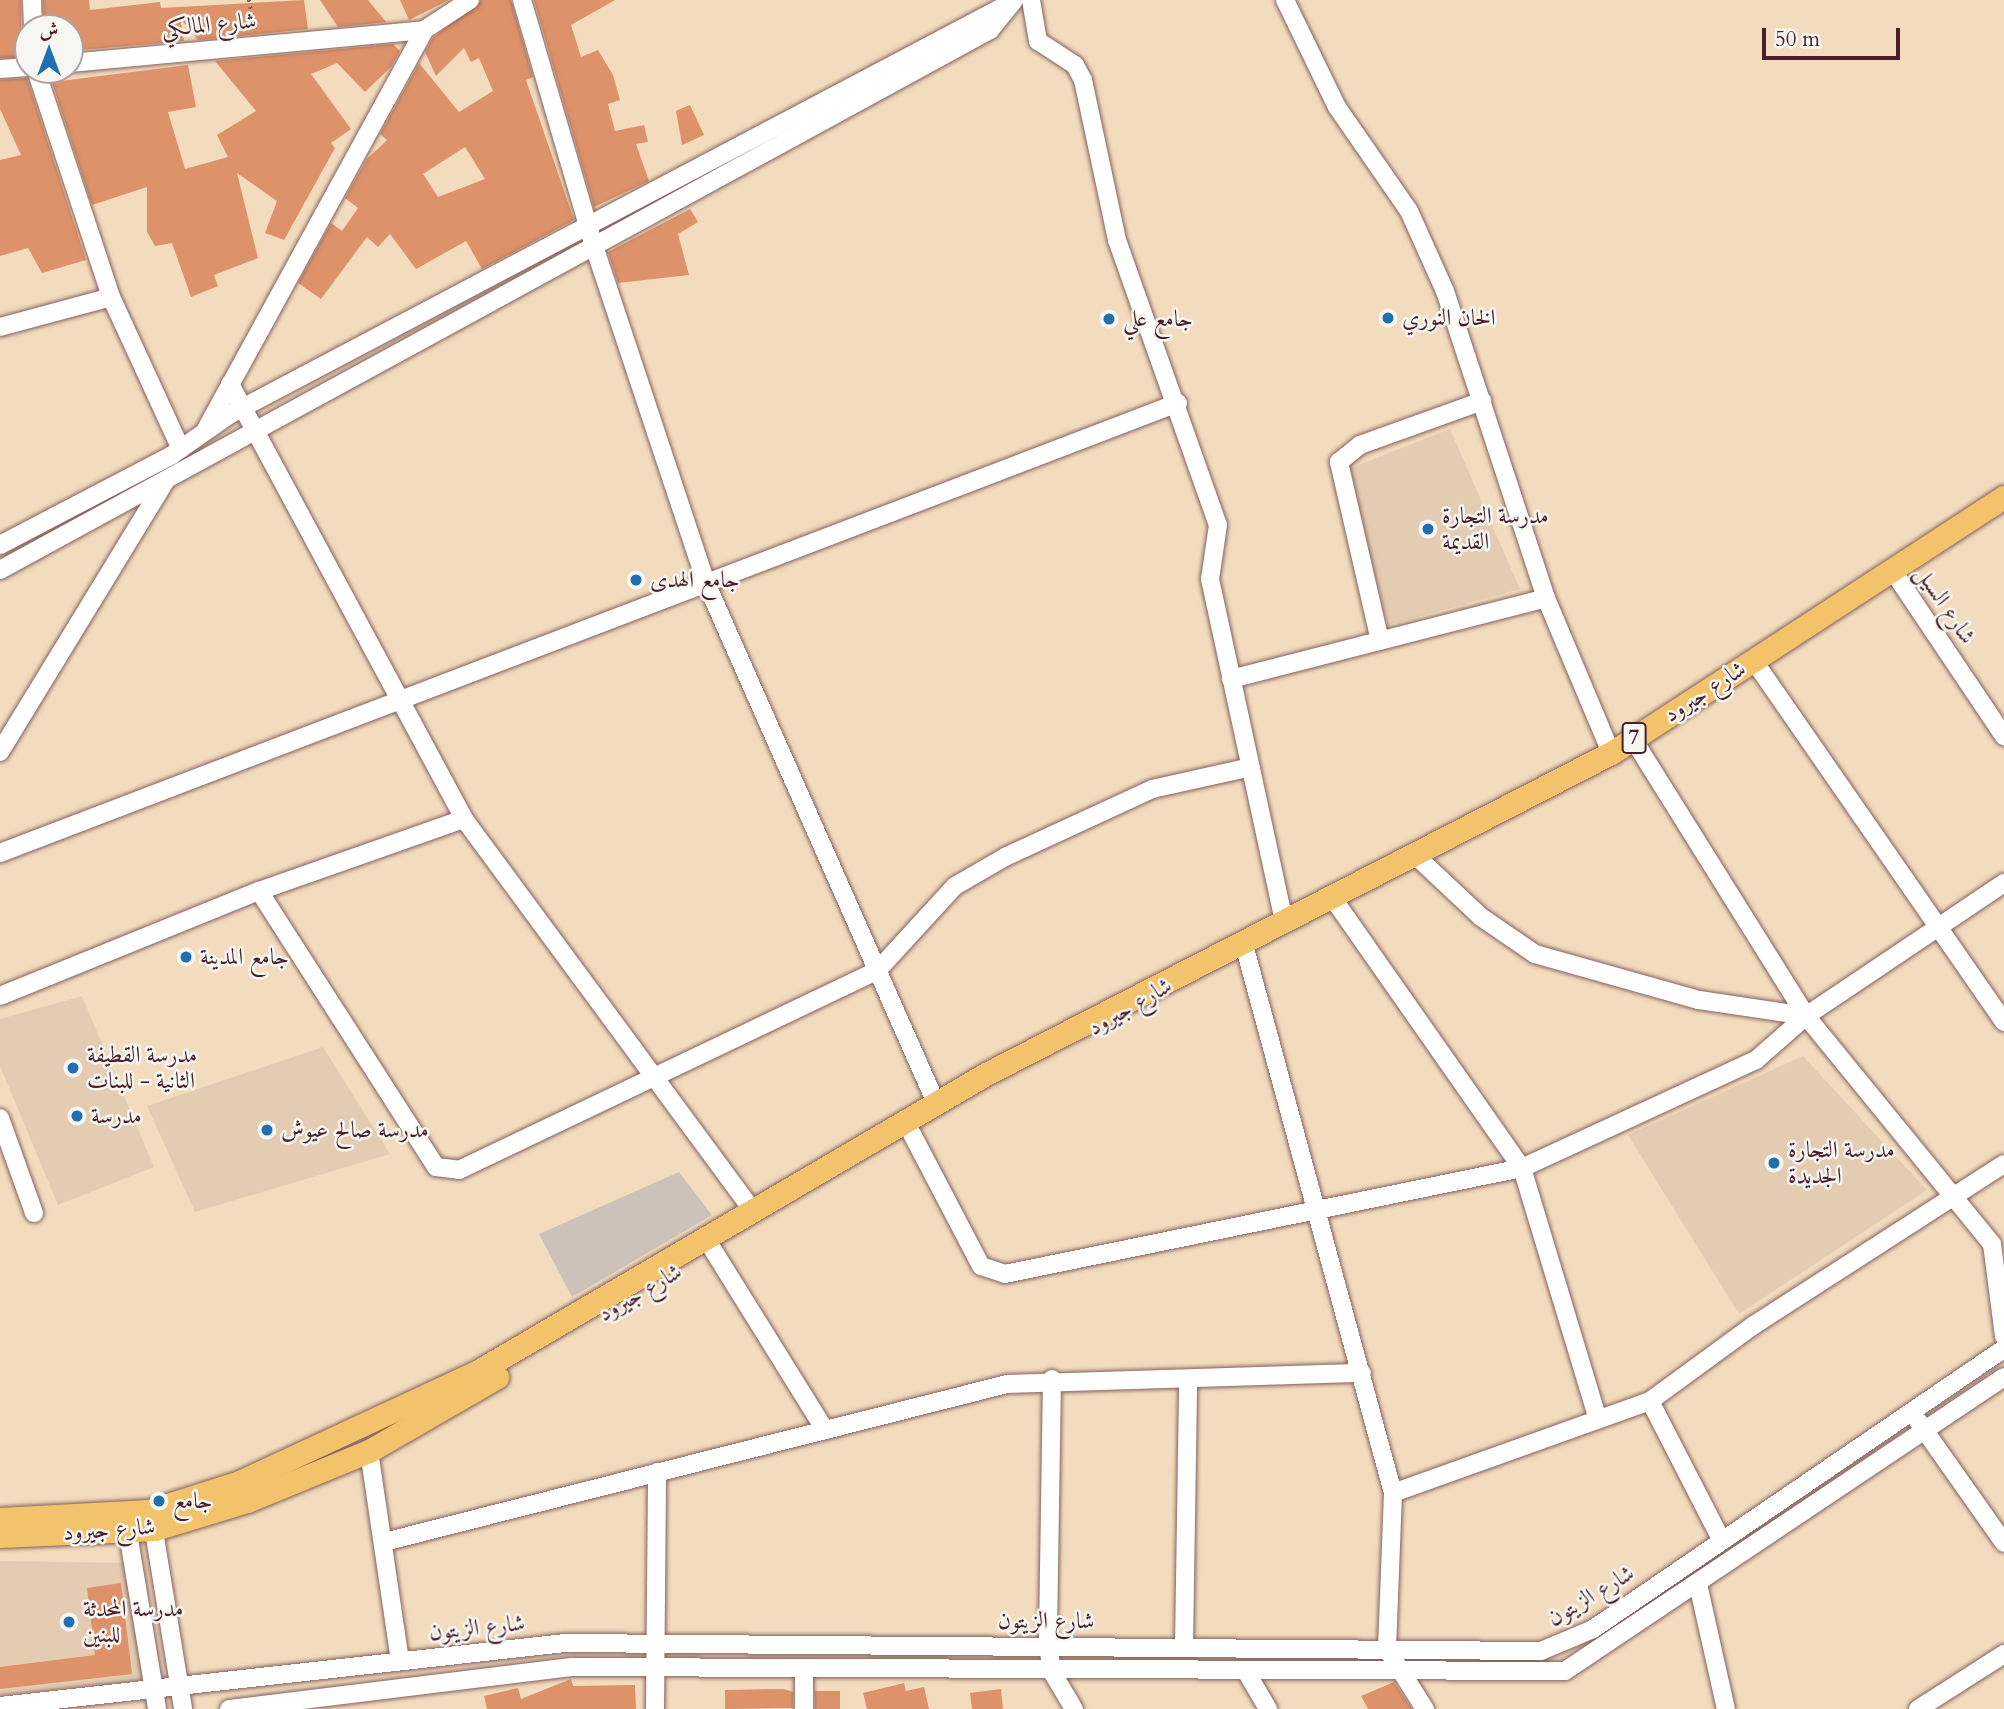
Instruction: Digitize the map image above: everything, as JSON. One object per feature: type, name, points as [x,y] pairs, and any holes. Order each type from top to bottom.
[{"type":"main road","name":"شارع جيرود","points":[[152,1520],[480,1370],[936,1103],[1243,941],[1416,856],[1611,753],[2004,497]]},
{"type":"main road","name":"شارع جيرود","points":[[0,1536],[152,1520],[369,1451],[1243,941]]},
{"type":"main road","name":"شارع جيرود","points":[[0,1519],[126,1523]]},
{"type":"street","name":"شارع المالكي","points":[[84,62],[424,30],[470,0]]},
{"type":"street","points":[[522,0],[590,224],[593,243],[707,585],[936,1103]]},
{"type":"street","points":[[1031,0],[1038,41],[1075,65],[1083,80],[1117,240],[1178,403],[1218,525],[1210,579],[1284,920]]},
{"type":"street","points":[[1285,0],[1337,107],[1409,211],[1446,291],[1546,598],[1611,753]]},
{"type":"street","points":[[0,545],[181,449],[246,407],[1013,1]]},
{"type":"street","points":[[0,570],[593,243],[990,30],[1013,1]]},
{"type":"street","points":[[204,432],[424,30]]},
{"type":"street","points":[[41,84],[111,297],[181,449]]},
{"type":"street","points":[[0,327],[111,297]]},
{"type":"street","points":[[230,384],[246,407],[464,819],[753,1210]]},
{"type":"street","points":[[1380,641],[1339,462],[1360,445],[1482,401]]},
{"type":"street","points":[[0,853],[402,702],[1178,403]]},
{"type":"street","points":[[204,432],[216,452]]},
{"type":"street","points":[[0,752],[167,477]]},
{"type":"street","name":"شارع السيل","points":[[1893,571],[2004,736]]},
{"type":"street","points":[[1231,678],[1546,598]]},
{"type":"street","points":[[1754,661],[2004,1022]]},
{"type":"street","points":[[1633,739],[1806,1016],[1992,1244],[2004,1336]]},
{"type":"street","points":[[259,891],[436,1167],[459,1170],[877,971],[955,886],[1005,856],[1152,789],[1251,767]]},
{"type":"street","points":[[0,996],[259,891],[464,819]]},
{"type":"street","points":[[1416,856],[1481,917],[1535,954],[1699,1000],[1806,1016]]},
{"type":"street","points":[[912,1134],[990,1273],[1316,1212],[1522,1168],[1756,1060],[1806,1016],[1941,928],[2004,883]]},
{"type":"street","points":[[1332,897],[1522,1168],[1597,1417]]},
{"type":"street","points":[[1243,941],[1393,1493],[1387,1649],[1425,1709]]},
{"type":"street","points":[[2,1130],[34,1213]]},
{"type":"street","points":[[1393,1493],[1597,1417],[1650,1401],[1952,1196],[2004,1164]]},
{"type":"street","points":[[713,1250],[824,1428]]},
{"type":"street","name":"شارع الزيتون","points":[[0,1706],[565,1643],[1541,1651],[1565,1644],[2004,1349]]},
{"type":"street","points":[[384,1542],[824,1428],[1007,1384],[1052,1379],[1188,1383],[1362,1373]]},
{"type":"street","name":"شارع الزيتون","points":[[229,1709],[328,1703],[572,1667],[1247,1674],[1565,1671],[2004,1377]]},
{"type":"street","points":[[1052,1379],[1048,1646],[1052,1672],[1074,1709]]},
{"type":"street","points":[[1184,1646],[1188,1383]]},
{"type":"street","points":[[1650,1401],[1722,1541]]},
{"type":"street","points":[[1912,1413],[2004,1543]]},
{"type":"street","points":[[369,1451],[400,1661]]},
{"type":"street","points":[[654,1709],[657,1472]]},
{"type":"street","points":[[152,1520],[183,1709]]},
{"type":"street","points":[[126,1523],[157,1709]]},
{"type":"street","points":[[1698,1584],[1726,1709]]},
{"type":"street","points":[[1918,1709],[2004,1654]]},
{"type":"street","points":[[804,1669],[804,1709]]},
{"type":"street","points":[[1247,1674],[1268,1709]]},
{"type":"path","points":[[249,0],[258,45]]},
{"type":"shaded area","name":"مدرسة التجارة القديمة","points":[[1450,429],[1520,589],[1388,625],[1348,469]]},
{"type":"shaded area","name":"مدرسة","points":[[82,996],[154,1167],[58,1205],[0,1066],[0,1019]]},
{"type":"shaded area","name":"مدرسة صالح عيوش","points":[[323,1047],[390,1154],[195,1212],[147,1106]]},
{"type":"shaded area","name":"مدرسة التجارة الجديدة","points":[[1803,1056],[1927,1190],[1739,1314],[1628,1135]]},
{"type":"shaded area","points":[[679,1172],[712,1215],[572,1297],[539,1234]]},
{"type":"shaded area","name":"مدرسة المحدثة للبنين","points":[[0,1561],[128,1563],[148,1681],[0,1695]]},
{"type":"building","points":[[0,0],[21,0],[21,14],[14,14],[14,58],[0,58]]},
{"type":"building","points":[[43,0],[89,0],[90,10],[160,2],[161,8],[304,0],[308,29],[198,40],[180,18],[184,41],[84,50],[84,14],[44,14]]},
{"type":"building","points":[[320,0],[368,0],[386,22],[338,27]]},
{"type":"building","points":[[400,0],[449,0],[409,20]]},
{"type":"building","points":[[481,0],[511,0],[533,77],[526,80],[574,220],[482,269],[466,241],[416,269],[390,234],[378,247],[367,237],[321,299],[298,283],[331,223],[342,231],[358,208],[345,198],[367,159],[387,140],[380,134],[419,63],[459,112],[493,91],[479,58],[471,62],[464,48],[436,76],[425,52],[433,38]],"holes":[[[465,147],[485,179],[438,197],[423,174]]]},
{"type":"building","points":[[534,0],[615,0],[571,25],[581,57],[598,50],[613,75],[620,100],[608,104],[615,131],[644,125],[648,142],[636,144],[649,181],[594,207]]},
{"type":"building","points":[[393,44],[400,51],[391,67],[365,92],[337,63],[311,74],[351,129],[331,143],[335,148],[284,240],[265,233],[277,201],[237,173],[258,258],[214,275],[218,286],[191,297],[172,243],[155,246],[147,232],[147,187],[92,205],[53,84],[84,84],[84,78],[188,65],[196,107],[168,112],[185,169],[228,157],[217,135],[256,111],[215,61]]},
{"type":"building","points":[[14,79],[14,84],[29,84],[86,260],[42,273],[28,248],[0,256],[0,160],[21,155],[0,109],[0,80]]},
{"type":"building","points":[[690,105],[704,135],[682,145],[676,111]]},
{"type":"building","points":[[690,209],[698,222],[678,234],[689,275],[618,283],[608,252]]},
{"type":"building","points":[[121,1583],[132,1674],[0,1689],[0,1667],[95,1655],[87,1588]]},
{"type":"building","points":[[571,1679],[573,1686],[635,1685],[636,1709],[487,1709],[484,1696],[518,1688],[521,1699]]},
{"type":"building","points":[[1394,1682],[1412,1709],[1368,1709],[1361,1696]]},
{"type":"building","points":[[904,1683],[906,1691],[924,1687],[929,1709],[867,1709],[863,1693]]},
{"type":"building","points":[[784,1689],[793,1692],[793,1708],[725,1709],[725,1690]]},
{"type":"building","points":[[1001,1689],[1003,1709],[972,1709],[970,1693]]},
{"type":"building","points":[[815,1691],[840,1691],[840,1709],[815,1709]]},
{"type":"place","name":"الخان النوري","points":[[1388,318]]},
{"type":"place","name":"جامع علي","points":[[1109,319]]},
{"type":"place","name":"مدرسة التجارة القديمة","points":[[1428,529]]},
{"type":"place","name":"جامع الهدى","points":[[636,580]]},
{"type":"place","name":"جامع المدينة","points":[[186,957]]},
{"type":"place","name":"مدرسة القطيفة الثانية - للبنات","points":[[73,1068]]},
{"type":"place","name":"مدرسة","points":[[77,1116]]},
{"type":"place","name":"مدرسة صالح عيوش","points":[[267,1130]]},
{"type":"place","name":"مدرسة التجارة الجديدة","points":[[1774,1163]]},
{"type":"place","name":"جامع","points":[[159,1501]]},
{"type":"place","name":"مدرسة المحدثة للبنين","points":[[69,1622]]}]
